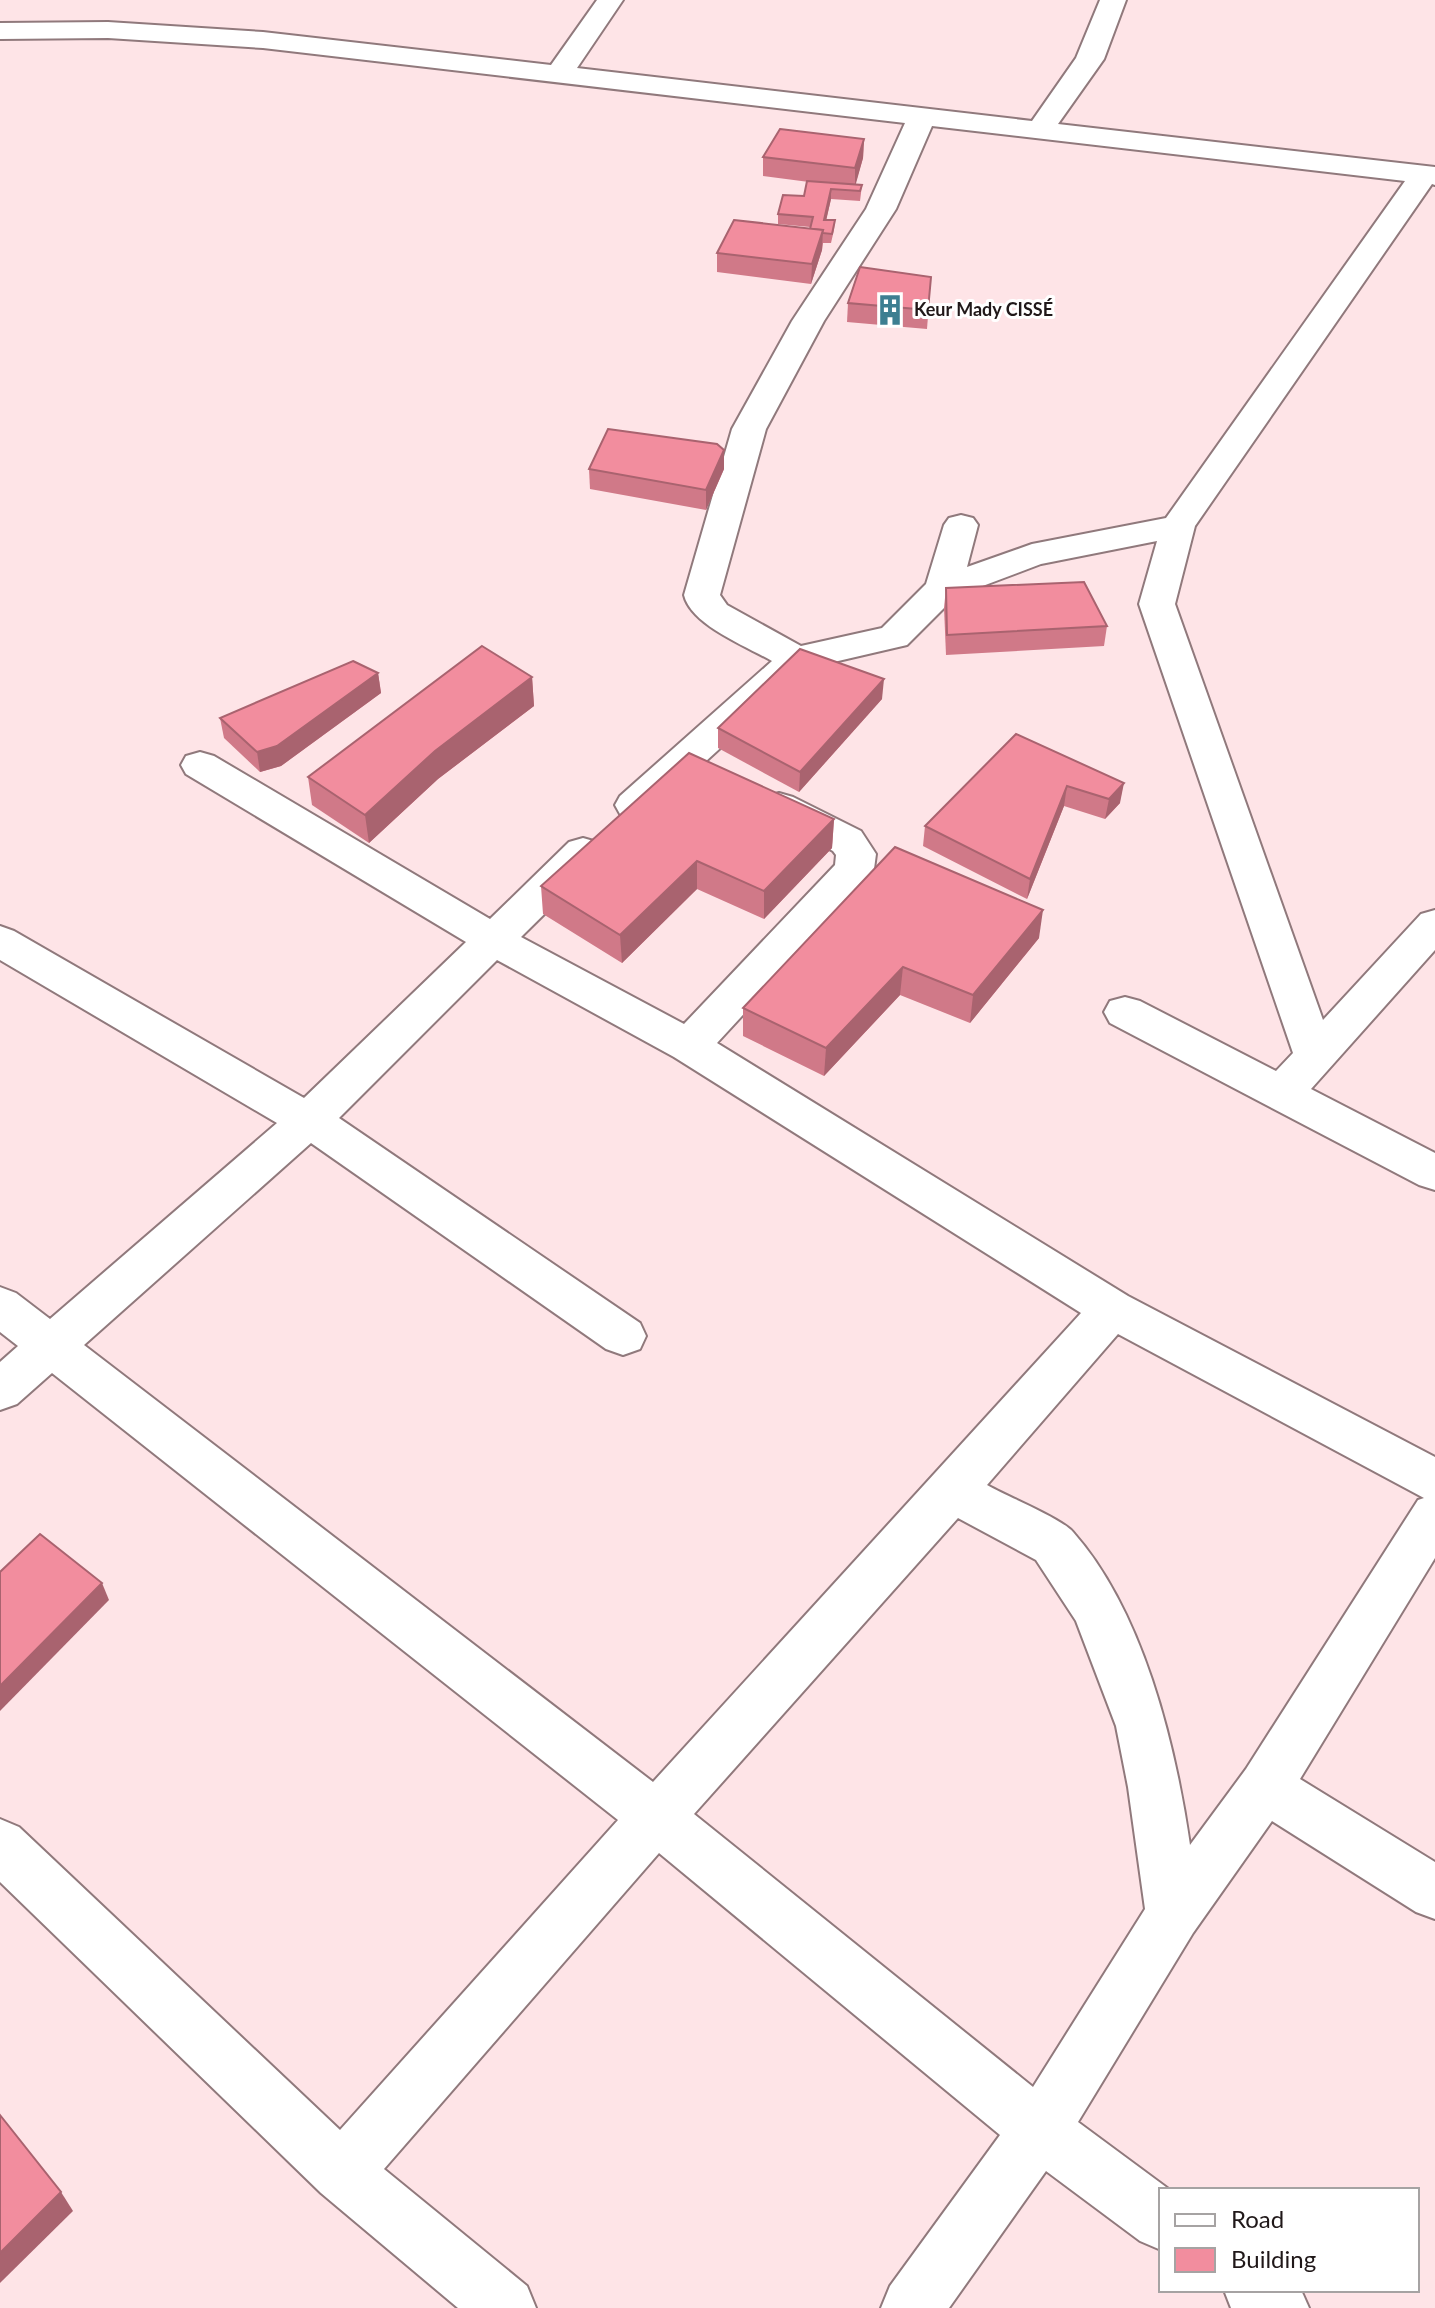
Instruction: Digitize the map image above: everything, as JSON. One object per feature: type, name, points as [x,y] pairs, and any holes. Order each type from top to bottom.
[{"type":"street","points":[[559,74],[610,0]]},
{"type":"street","points":[[1041,128],[1090,59],[1112,2],[1082,0]]},
{"type":"street","points":[[3,14],[108,30],[263,40],[1041,128],[1429,176],[1178,526],[1157,604],[1316,1059]]},
{"type":"street","points":[[796,659],[714,613],[704,604],[702,595],[749,429],[808,321],[881,209],[923,115]]},
{"type":"street","points":[[943,588],[961,525]]},
{"type":"street","points":[[0,1390],[308,1121],[492,939],[684,758],[796,659],[894,637],[943,588],[1032,555],[1178,526]]},
{"type":"street","points":[[684,758],[847,841],[856,854],[854,869],[689,1046]]},
{"type":"street","points":[[200,765],[492,939],[689,1046],[1112,1309],[1435,1481]]},
{"type":"street","points":[[1282,1093],[1435,924]]},
{"type":"street","points":[[0,941],[308,1121],[623,1336]]},
{"type":"street","points":[[1125,1012],[1435,1173]]},
{"type":"street","points":[[0,1306],[656,1817],[1040,2130],[1159,2219]]},
{"type":"street","points":[[342,2172],[1112,1309]]},
{"type":"street","points":[[952,1491],[1054,1545],[1096,1608],[1142,1726],[1155,1787],[1173,1914]]},
{"type":"street","points":[[912,2308],[1040,2130],[1173,1914],[1265,1787],[1435,1515]]},
{"type":"street","points":[[1265,1787],[1435,1893]]},
{"type":"street","points":[[0,1845],[342,2172],[505,2308]]},
{"type":"street","points":[[1257,2292],[1278,2308]]},
{"type":"building","points":[[780,129],[864,139],[855,168],[763,157]]},
{"type":"building","points":[[807,181],[862,185],[860,191],[831,189],[824,220],[835,220],[832,234],[810,229],[813,217],[778,214],[783,195],[804,196]]},
{"type":"building","points":[[734,220],[823,230],[812,264],[717,253]]},
{"type":"building","points":[[860,267],[931,277],[928,310],[848,303]]},
{"type":"building","points":[[608,429],[717,444],[724,450],[706,490],[589,469]]},
{"type":"building","points":[[1084,582],[1107,626],[947,635],[946,588]]},
{"type":"building","points":[[482,646],[532,677],[435,751],[365,815],[308,777]]},
{"type":"building","points":[[800,649],[884,679],[800,772],[718,728]]},
{"type":"building","points":[[353,661],[378,673],[277,746],[257,752],[220,718]]},
{"type":"building","points":[[1016,734],[1124,783],[1109,799],[1067,786],[1030,879],[925,826]]},
{"type":"building","points":[[689,753],[834,819],[764,891],[697,861],[620,935],[541,886]]},
{"type":"building","points":[[895,847],[1043,910],[973,995],[903,967],[826,1048],[743,1008]]},
{"type":"building","points":[[40,1534],[102,1583],[0,1686],[0,1572]]},
{"type":"building","points":[[0,2115],[61,2192],[0,2253]]},
{"type":"place","name":"Keur Mady CISSÉ","points":[[890,310]]}]
